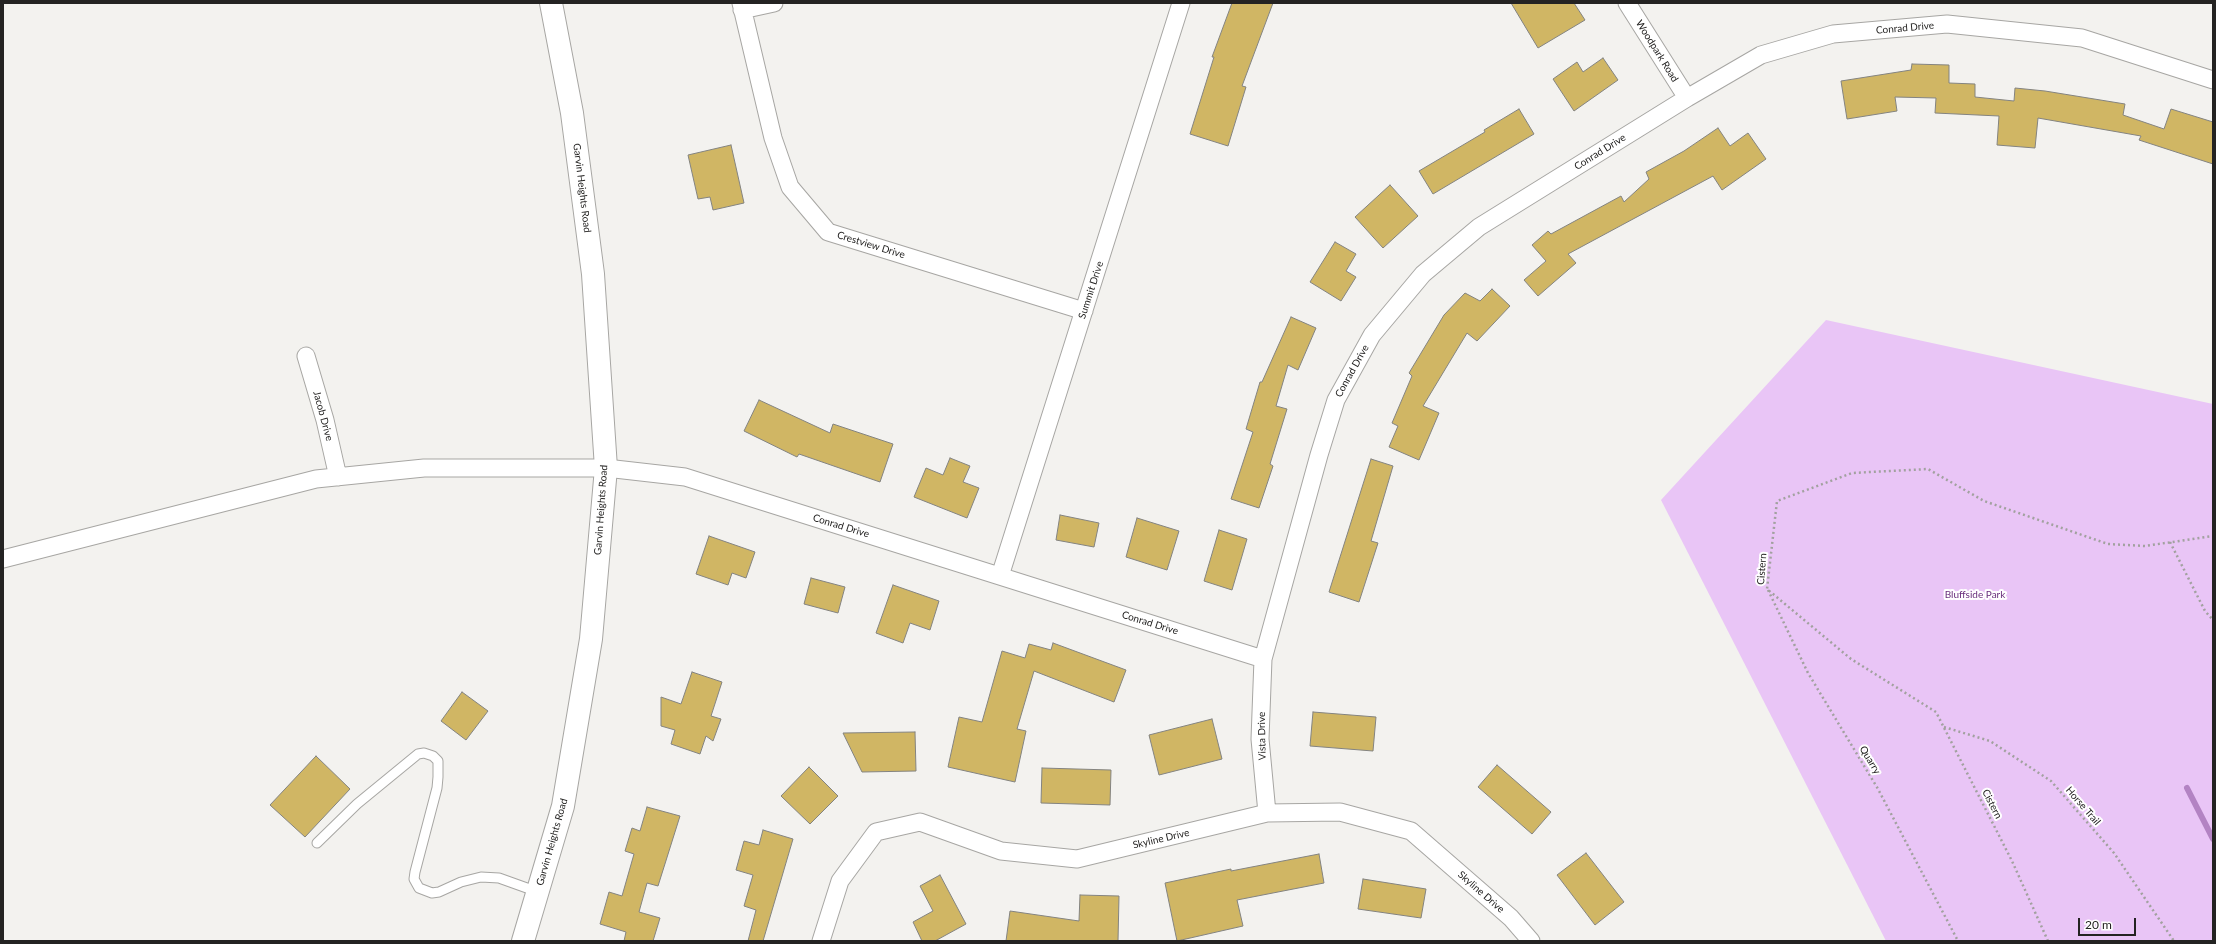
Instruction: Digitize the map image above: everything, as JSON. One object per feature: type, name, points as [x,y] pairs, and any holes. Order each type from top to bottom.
[{"type":"main road","name":"Garvin Heights Road","points":[[523,941],[563,806],[589,646],[606,468],[593,274],[572,113],[551,3]]},
{"type":"street","points":[[742,6],[774,3]]},
{"type":"street","name":"Summit Drive","points":[[1000,576],[1181,3]]},
{"type":"street","name":"Woodpark Road","points":[[1627,3],[1687,98]]},
{"type":"street","name":"Crestview Drive","points":[[742,6],[773,138],[790,187],[828,232],[1084,311]]},
{"type":"street","name":"Conrad Drive","points":[[3,559],[316,479],[424,468],[606,468],[685,477],[1263,659],[1319,455],[1336,400],[1372,335],[1423,274],[1479,227],[1687,98],[1762,55],[1833,34],[1947,24],[2082,38],[2213,80]]},
{"type":"street","name":"Jacob Drive","points":[[306,356],[325,420],[338,477]]},
{"type":"street","name":"Vista Drive","points":[[1263,659],[1260,739],[1267,813]]},
{"type":"street","name":"Skyline Drive","points":[[821,941],[840,881],[876,832],[920,822],[1001,851],[1077,859],[1267,813],[1340,812],[1410,831],[1511,918],[1530,941]]},
{"type":"lane","points":[[317,842],[357,804],[418,754],[424,752],[433,756],[438,761],[438,777],[437,788],[415,872],[414,879],[419,888],[432,893],[439,892],[461,882],[480,877],[499,878],[538,892]]},
{"type":"path","name":"Cistern","points":[[2048,941],[2012,860],[1936,712],[1851,659],[1768,589],[1777,501],[1852,473],[1928,469],[1984,501],[2108,544],[2145,546],[2170,542]]},
{"type":"path","points":[[2213,536],[2170,542],[2205,612],[2213,620]]},
{"type":"path","name":"Quarry","points":[[1768,589],[1808,673],[1878,789],[1958,941]]},
{"type":"path","name":"Horse Trail","points":[[1943,727],[1990,741],[2051,781],[2114,853],[2174,941]]},
{"type":"green space","name":"Bluffside Park","points":[[1826,320],[2213,404],[2213,941],[1886,941],[1661,500]]},
{"type":"building","points":[[1232,3],[1273,3],[1242,86],[1246,87],[1228,146],[1190,134],[1214,57],[1212,57]]},
{"type":"building","points":[[1511,3],[1574,3],[1585,20],[1538,48]]},
{"type":"building","points":[[1603,58],[1618,80],[1574,111],[1553,79],[1577,62],[1583,72]]},
{"type":"building","points":[[1912,64],[1949,65],[1949,83],[1975,84],[1975,97],[2014,101],[2015,88],[2045,91],[2125,104],[2123,115],[2164,129],[2171,109],[2213,122],[2213,164],[2139,140],[2141,136],[2038,118],[2035,148],[1997,145],[1999,116],[1935,113],[1936,98],[1895,97],[1897,111],[1847,119],[1841,81],[1911,70]]},
{"type":"building","points":[[1519,109],[1534,134],[1433,194],[1419,171],[1485,132],[1484,130]]},
{"type":"building","points":[[1718,128],[1730,146],[1748,133],[1766,159],[1722,190],[1713,176],[1568,254],[1576,263],[1538,296],[1524,280],[1546,261],[1532,245],[1548,231],[1551,234],[1621,196],[1624,202],[1649,179],[1646,172],[1684,151]]},
{"type":"building","points":[[731,145],[744,203],[713,210],[710,197],[698,199],[688,155]]},
{"type":"building","points":[[1390,185],[1418,216],[1383,248],[1355,217]]},
{"type":"building","points":[[1335,242],[1356,254],[1346,271],[1356,277],[1341,301],[1310,282]]},
{"type":"building","points":[[1492,289],[1510,306],[1477,341],[1467,333],[1423,406],[1439,413],[1419,460],[1389,447],[1398,426],[1392,423],[1412,376],[1409,373],[1444,315],[1465,293],[1480,301]]},
{"type":"building","points":[[1291,317],[1316,328],[1298,370],[1288,365],[1276,406],[1287,409],[1270,464],[1273,466],[1259,508],[1231,499],[1253,432],[1246,429],[1260,382],[1262,382]]},
{"type":"building","points":[[759,400],[830,433],[833,424],[893,444],[880,482],[799,454],[797,457],[744,431]]},
{"type":"building","points":[[950,458],[970,466],[963,482],[979,488],[967,518],[914,497],[926,468],[943,475]]},
{"type":"building","points":[[1371,459],[1393,466],[1371,541],[1378,543],[1359,602],[1329,592]]},
{"type":"building","points":[[1060,515],[1099,523],[1094,547],[1056,540]]},
{"type":"building","points":[[1137,518],[1179,531],[1167,570],[1126,557]]},
{"type":"building","points":[[1219,530],[1247,539],[1232,590],[1204,581]]},
{"type":"building","points":[[709,536],[755,552],[746,578],[732,573],[728,585],[696,574]]},
{"type":"building","points":[[811,578],[845,587],[838,613],[804,604]]},
{"type":"building","points":[[893,585],[939,601],[930,630],[910,623],[903,643],[876,633]]},
{"type":"building","points":[[1053,643],[1126,670],[1114,702],[1034,671],[1017,729],[1026,731],[1015,782],[948,767],[959,717],[982,722],[1002,651],[1025,658],[1029,644],[1051,650]]},
{"type":"building","points":[[692,672],[722,682],[711,716],[721,719],[713,741],[706,736],[700,754],[671,744],[675,730],[661,726],[661,697],[681,704]]},
{"type":"building","points":[[462,692],[488,711],[466,740],[441,721]]},
{"type":"building","points":[[1313,712],[1376,717],[1373,751],[1310,746]]},
{"type":"building","points":[[1212,719],[1222,759],[1159,775],[1149,735]]},
{"type":"building","points":[[915,732],[916,771],[862,772],[843,733]]},
{"type":"building","points":[[316,756],[350,789],[305,837],[270,805]]},
{"type":"building","points":[[1497,765],[1551,812],[1532,834],[1478,787]]},
{"type":"building","points":[[809,767],[838,796],[810,824],[781,796]]},
{"type":"building","points":[[1042,768],[1111,770],[1110,805],[1041,803]]},
{"type":"building","points":[[647,807],[680,816],[658,886],[647,883],[639,912],[660,918],[653,941],[624,941],[626,932],[600,924],[609,892],[622,896],[634,854],[625,851],[632,828],[640,831]]},
{"type":"building","points":[[763,830],[793,839],[763,941],[748,941],[756,910],[744,906],[753,875],[736,870],[744,841],[759,845]]},
{"type":"building","points":[[1586,853],[1624,902],[1595,925],[1557,875]]},
{"type":"building","points":[[1319,854],[1324,883],[1237,900],[1243,926],[1177,941],[1165,883],[1231,869],[1231,871]]},
{"type":"building","points":[[940,875],[966,924],[935,941],[922,941],[913,922],[933,911],[920,886]]},
{"type":"building","points":[[1363,879],[1426,889],[1421,918],[1358,909]]},
{"type":"building","points":[[1080,895],[1119,896],[1118,941],[1006,941],[1010,911],[1079,921]]},
{"type":"waterway","points":[[2187,788],[2213,839]]}]
